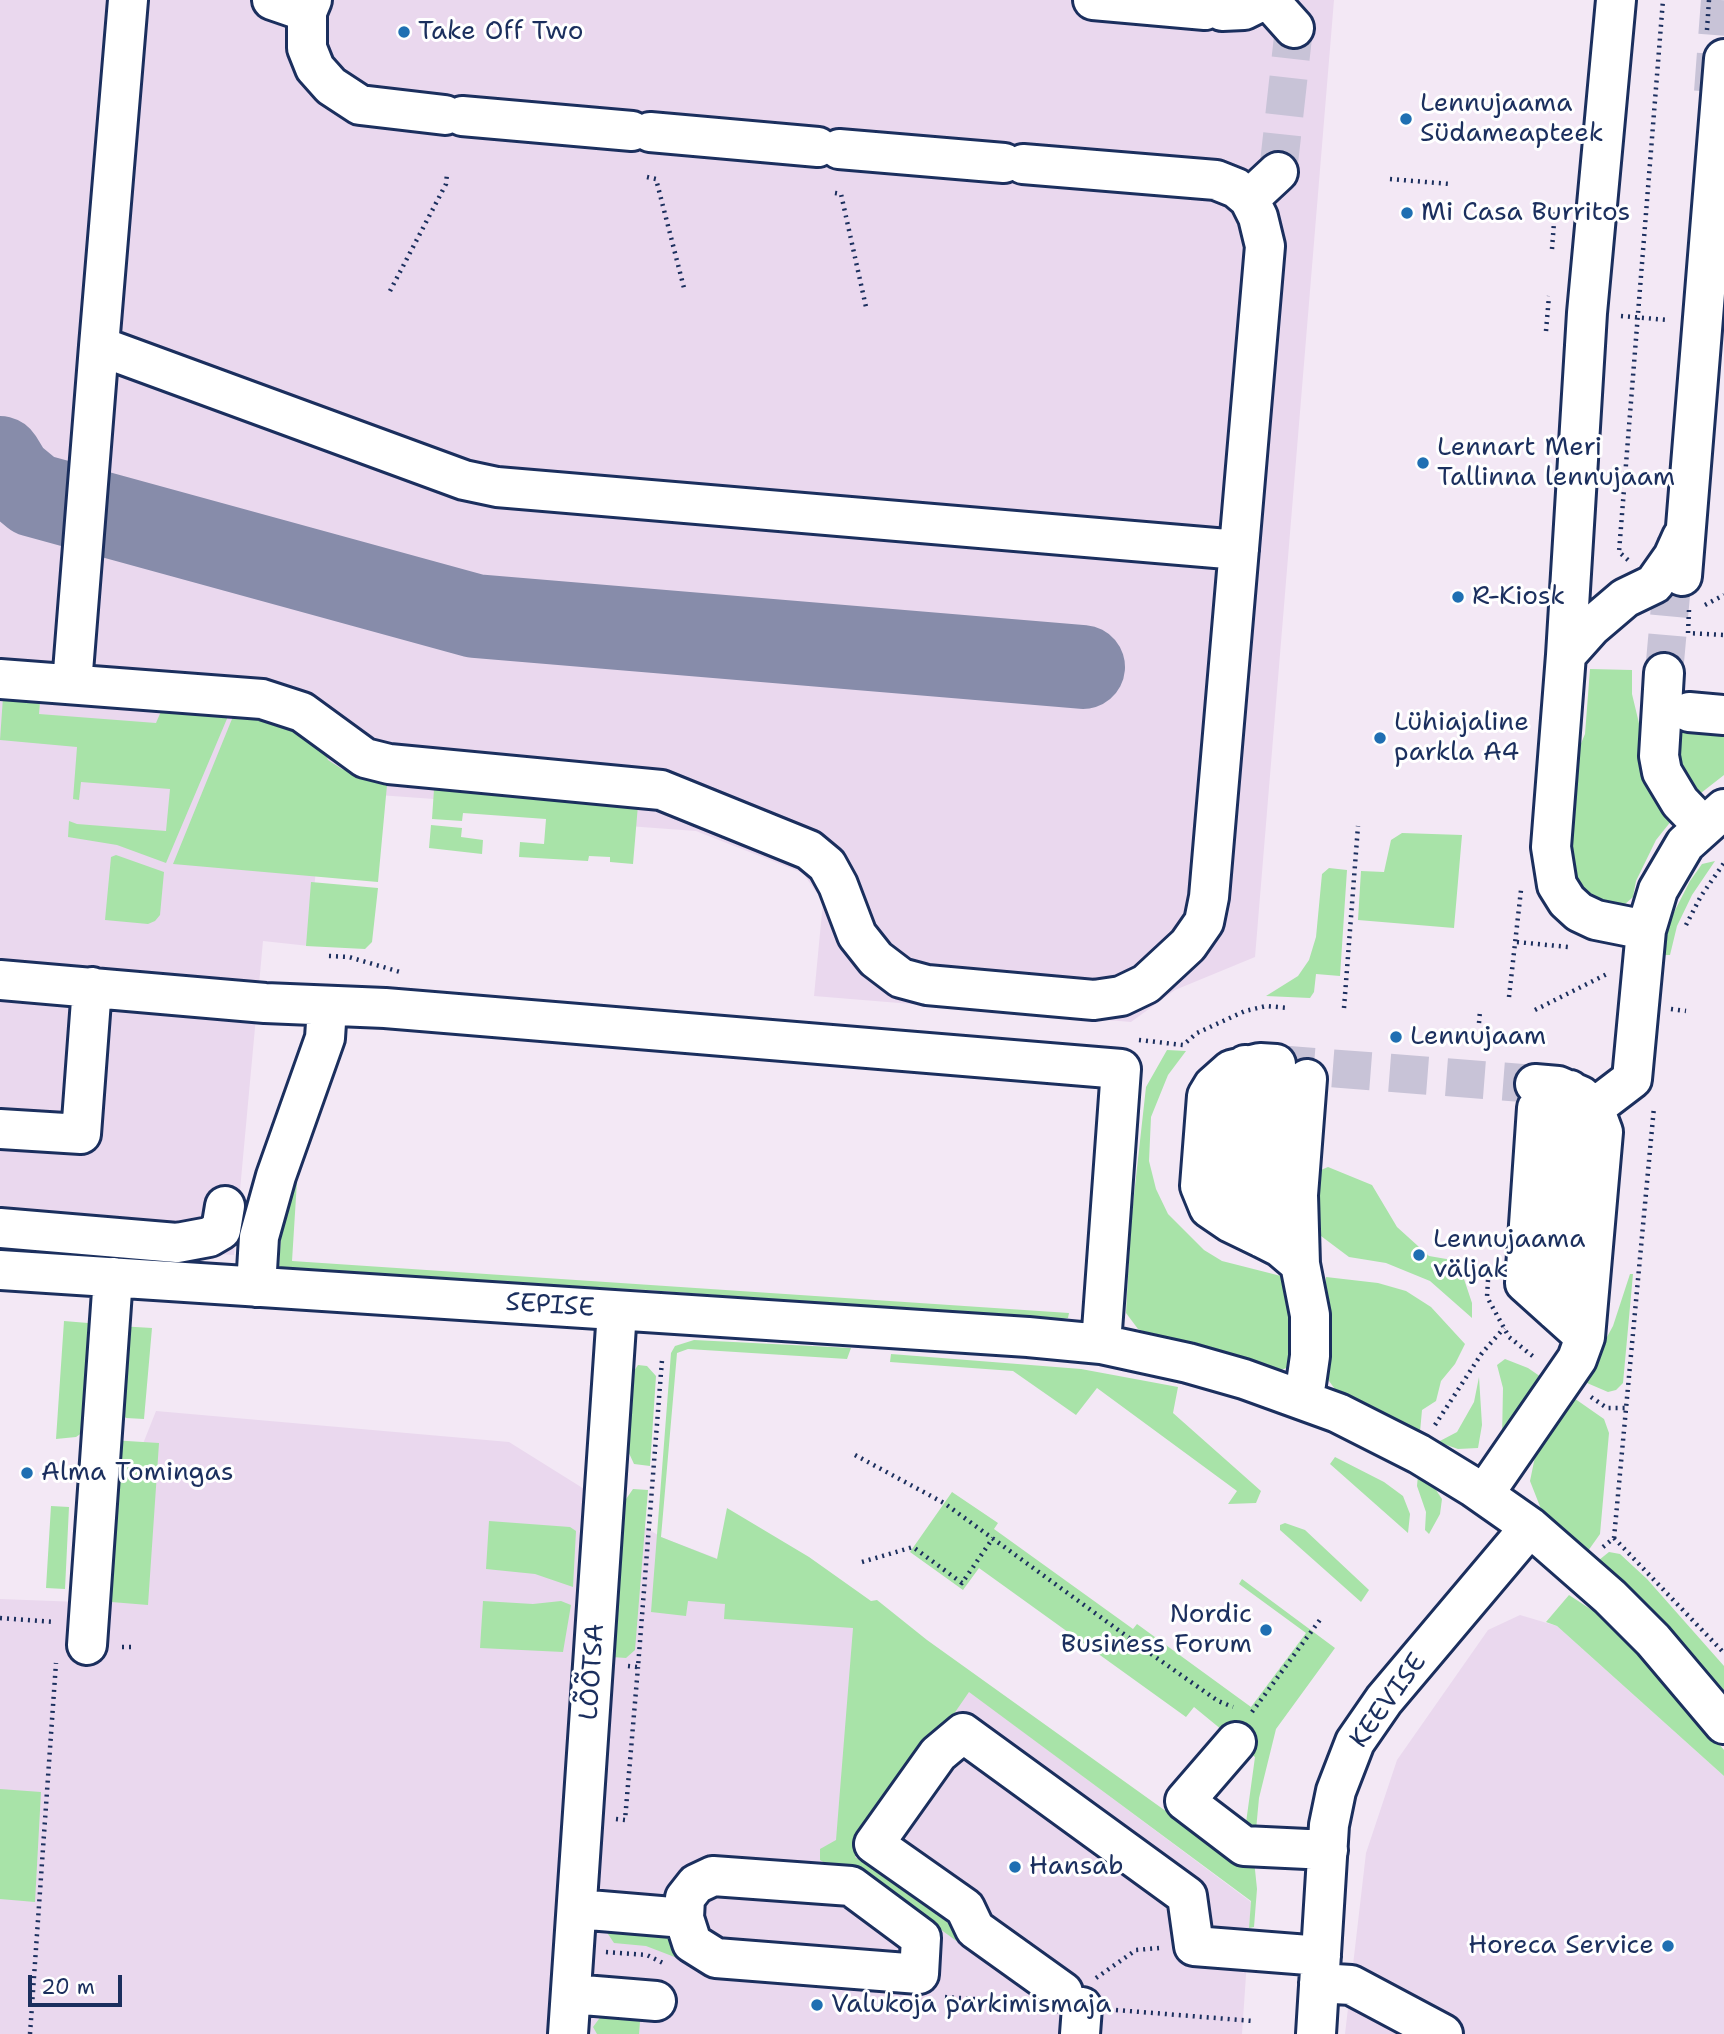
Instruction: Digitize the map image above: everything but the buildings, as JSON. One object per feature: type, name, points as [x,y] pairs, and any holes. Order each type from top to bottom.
[{"type":"street","points":[[72,684],[128,0]]},
{"type":"street","points":[[1093,0],[1214,11],[1244,10],[1264,0]]},
{"type":"street","points":[[1269,0],[1294,28]]},
{"type":"street","points":[[1616,0],[1587,313],[1551,847],[1557,885],[1567,901],[1579,912],[1596,920],[1665,932]]},
{"type":"street","points":[[0,680],[262,699],[302,712],[365,758],[389,764],[661,790],[809,850],[827,865],[838,885],[857,935],[876,959],[901,978],[927,985],[1094,1000],[1121,996],[1146,984],[1171,965],[1204,922],[1209,897],[1265,246],[1258,217],[1249,199],[1236,188],[1216,180],[360,105],[331,86],[315,68],[307,48],[297,4]]},
{"type":"street","points":[[1558,758],[1571,731],[1577,674],[1583,660],[1636,610],[1674,586],[1686,528],[1724,59]]},
{"type":"street","points":[[1249,199],[1278,172]]},
{"type":"street","points":[[99,346],[464,480],[497,487],[1239,551]]},
{"type":"street","points":[[1566,654],[1591,627],[1625,598],[1674,586]]},
{"type":"street","points":[[1559,1097],[1632,1079],[1665,932],[1658,890],[1685,845],[1714,818],[1680,802],[1661,772],[1659,756],[1664,673]]},
{"type":"street","points":[[0,980],[265,1003],[385,1008],[1121,1069],[1101,1345]]},
{"type":"street","points":[[0,1129],[81,1134],[92,986]]},
{"type":"street","points":[[256,1287],[259,1237],[276,1176],[325,1038],[327,1007]]},
{"type":"street","points":[[1300,1264],[1280,1247],[1246,1231],[1276,1069],[1298,1195],[1300,1264],[1310,1315],[1308,1370],[1300,1399]]},
{"type":"street","points":[[1559,1097],[1571,1130],[1555,1310],[1585,1337]]},
{"type":"street","points":[[1484,1494],[1577,1359],[1585,1337],[1603,1132],[1559,1097]]},
{"type":"street","points":[[0,1228],[177,1243],[209,1237],[222,1230],[225,1206]]},
{"type":"street","name":"SEPISE","points":[[0,1270],[1101,1345],[1188,1363],[1338,1413],[1419,1454],[1484,1494],[1530,1527],[1653,1640],[1724,1724]]},
{"type":"street","points":[[72,1652],[113,1278]]},
{"type":"street","name":"LÕÕTSA","points":[[568,2034],[617,1311]]},
{"type":"street","name":"KEEVISE","points":[[1316,2034],[1328,1850],[1336,1791],[1355,1742],[1384,1700],[1530,1527]]},
{"type":"street","points":[[1075,2011],[975,1929],[965,1908],[874,1844],[937,1754],[963,1733],[1188,1896],[1194,1946],[1320,1969],[1443,2034]]},
{"type":"street","points":[[1236,1742],[1185,1801],[1244,1846],[1328,1850]]},
{"type":"street","points":[[713,1877],[851,1886],[921,1938],[919,1974],[716,1958],[692,1942],[684,1908],[696,1884],[713,1877]]},
{"type":"street","points":[[577,1900],[684,1908]]},
{"type":"street","points":[[571,1994],[656,2001]]},
{"type":"path","points":[[1663,0],[1619,552],[1632,563],[1674,586],[1724,595]]},
{"type":"path","points":[[390,291],[446,184],[447,174]]},
{"type":"path","points":[[647,177],[656,179],[684,288]]},
{"type":"path","points":[[1390,179],[1450,184]]},
{"type":"path","points":[[835,193],[841,194],[866,307]]},
{"type":"path","points":[[1552,249],[1555,209]]},
{"type":"path","points":[[1546,331],[1549,296]]},
{"type":"path","points":[[1587,313],[1703,322]]},
{"type":"path","points":[[1674,586],[1688,633],[1724,635]]},
{"type":"path","points":[[1344,1007],[1357,826]]},
{"type":"path","points":[[1665,932],[1701,896],[1724,863]]},
{"type":"path","points":[[1509,997],[1521,881]]},
{"type":"path","points":[[1535,1010],[1612,971]]},
{"type":"path","points":[[1663,1017],[1667,1009]]},
{"type":"path","points":[[1479,1023],[1480,1011]]},
{"type":"path","points":[[1655,1101],[1614,1538],[1724,1653]]},
{"type":"path","points":[[1434,1427],[1482,1353],[1504,1328]]},
{"type":"path","points":[[583,1816],[625,1820],[662,1360]]},
{"type":"path","points":[[855,1455],[944,1503],[1218,1701],[1250,1714],[1322,1617]]},
{"type":"path","points":[[862,1562],[913,1547],[962,1583],[993,1538]]},
{"type":"path","points":[[30,2034],[72,1652]]},
{"type":"path","points":[[625,1666],[638,1667]]},
{"type":"path","points":[[1075,2011],[1093,1980],[1136,1950],[1194,1946]]},
{"type":"shaded area","points":[[0,0],[1334,0],[1255,957],[1175,990],[1131,1022],[814,996],[823,902],[803,873],[696,831],[614,825],[614,812],[323,791],[309,946],[263,941],[234,1255],[0,1241]]},
{"type":"shaded area","points":[[156,1411],[509,1442],[661,1537],[870,1617],[1251,1902],[1242,2034],[0,2034],[0,1599],[80,1602]]},
{"type":"shaded area","points":[[1520,1615],[1557,1626],[1724,1776],[1724,2034],[1345,2034],[1366,1853],[1397,1760],[1488,1630]]},
{"type":"green space","points":[[1590,669],[1632,670],[1632,694],[1643,740],[1672,820],[1656,840],[1636,881],[1633,897],[1624,905],[1601,902],[1578,888],[1559,843],[1574,760],[1585,734]]},
{"type":"green space","points":[[31,695],[40,702],[39,714],[156,723],[162,709],[229,714],[166,863],[117,845],[68,837],[69,821],[77,824],[166,831],[170,789],[81,782],[79,800],[73,799],[77,747],[0,740],[3,697]]},
{"type":"green space","points":[[234,714],[256,716],[286,725],[324,750],[328,760],[342,769],[387,785],[378,882],[173,864]]},
{"type":"green space","points":[[1683,729],[1724,733],[1724,775],[1701,793],[1680,776],[1676,747]]},
{"type":"green space","points":[[434,789],[638,805],[633,864],[610,862],[610,857],[589,856],[588,861],[519,857],[520,842],[544,844],[546,819],[463,813],[462,821],[432,819]]},
{"type":"green space","points":[[431,825],[462,828],[461,837],[483,840],[482,854],[429,848]]},
{"type":"green space","points":[[1402,833],[1462,835],[1454,928],[1358,920],[1361,871],[1384,872],[1391,840]]},
{"type":"green space","points":[[116,855],[164,872],[160,915],[155,921],[148,924],[105,920],[111,857]]},
{"type":"green space","points":[[1715,861],[1692,895],[1677,926],[1670,955],[1661,955],[1670,920],[1690,881],[1702,864]]},
{"type":"green space","points":[[1329,868],[1347,870],[1340,976],[1316,974],[1314,992],[1310,998],[1266,996],[1298,976],[1309,960],[1316,937],[1322,874]]},
{"type":"green space","points":[[311,882],[378,888],[372,942],[365,949],[306,946]]},
{"type":"green space","points":[[1167,1050],[1186,1051],[1168,1075],[1151,1117],[1149,1161],[1156,1189],[1168,1214],[1204,1250],[1222,1261],[1281,1276],[1287,1286],[1294,1318],[1292,1366],[1281,1370],[1194,1343],[1148,1333],[1138,1329],[1126,1313],[1131,1222],[1146,1087]]},
{"type":"green space","points":[[1328,1167],[1372,1185],[1397,1227],[1429,1256],[1458,1261],[1472,1303],[1472,1318],[1430,1281],[1386,1263],[1349,1257],[1317,1233],[1309,1175]]},
{"type":"green space","points":[[293,1181],[297,1181],[292,1261],[1069,1313],[1068,1318],[1054,1320],[634,1289],[493,1285],[282,1270],[279,1266],[284,1194]]},
{"type":"green space","points":[[1630,1274],[1633,1274],[1623,1383],[1616,1390],[1608,1392],[1587,1383],[1585,1377],[1613,1326]]},
{"type":"green space","points":[[1326,1277],[1378,1283],[1406,1291],[1431,1307],[1465,1344],[1455,1364],[1441,1381],[1436,1401],[1422,1410],[1420,1432],[1337,1392],[1324,1374],[1321,1359]]},
{"type":"green space","points":[[64,1321],[100,1324],[86,1430],[76,1437],[56,1439]]},
{"type":"green space","points":[[119,1326],[152,1328],[144,1419],[126,1418],[113,1405]]},
{"type":"green space","points":[[694,1340],[851,1348],[847,1359],[688,1349],[677,1353],[661,1537],[717,1559],[727,1508],[809,1557],[871,1601],[877,1600],[927,1640],[1202,1837],[1254,1860],[1257,1889],[1254,1927],[1249,1928],[1251,1901],[969,1692],[855,1857],[1053,1997],[1039,2001],[852,1865],[832,1867],[820,1860],[820,1849],[836,1840],[853,1628],[724,1619],[725,1604],[688,1601],[686,1616],[651,1612],[671,1353],[675,1346]]},
{"type":"green space","points":[[891,1354],[1081,1369],[1178,1387],[1173,1413],[1261,1491],[1256,1503],[1228,1504],[1237,1491],[1097,1388],[1076,1415],[1013,1371],[890,1362]]},
{"type":"green space","points":[[1505,1359],[1528,1368],[1544,1379],[1502,1439],[1503,1388],[1497,1365]]},
{"type":"green space","points":[[638,1365],[647,1366],[656,1376],[650,1466],[634,1464],[628,1451],[634,1371]]},
{"type":"green space","points":[[1479,1377],[1482,1425],[1478,1448],[1458,1449],[1438,1442],[1457,1432],[1474,1402]]},
{"type":"green space","points":[[1571,1396],[1604,1419],[1609,1433],[1600,1534],[1588,1551],[1541,1509],[1530,1481],[1536,1452]]},
{"type":"green space","points":[[111,1440],[159,1443],[148,1605],[99,1601]]},
{"type":"green space","points":[[1335,1457],[1384,1482],[1403,1496],[1410,1514],[1408,1533],[1330,1464]]},
{"type":"green space","points":[[1418,1475],[1432,1484],[1442,1499],[1440,1514],[1429,1534],[1425,1530],[1426,1512],[1417,1486]]},
{"type":"green space","points":[[633,1489],[648,1490],[635,1650],[626,1658],[612,1657],[624,1502]]},
{"type":"green space","points":[[952,1492],[998,1523],[994,1529],[1133,1629],[1137,1624],[1251,1707],[1306,1633],[1239,1584],[1242,1579],[1335,1648],[1276,1729],[1259,1798],[1256,1830],[1245,1830],[1255,1757],[1194,1707],[1186,1717],[979,1568],[963,1590],[910,1552]]},
{"type":"green space","points":[[51,1506],[69,1507],[65,1589],[46,1588]]},
{"type":"green space","points":[[489,1521],[570,1527],[576,1531],[573,1587],[535,1574],[486,1569]]},
{"type":"green space","points":[[1285,1523],[1305,1530],[1369,1590],[1361,1602],[1280,1530],[1280,1525]]},
{"type":"green space","points":[[1609,1552],[1620,1554],[1647,1579],[1724,1666],[1724,1694],[1663,1621],[1599,1560]]},
{"type":"green space","points":[[1569,1595],[1601,1616],[1642,1654],[1724,1750],[1724,1776],[1557,1626],[1546,1622]]},
{"type":"green space","points":[[483,1601],[533,1604],[561,1601],[571,1605],[563,1652],[480,1648]]},
{"type":"green space","points":[[0,1789],[41,1792],[35,1902],[0,1899]]},
{"type":"green space","points":[[604,1928],[666,1928],[685,1961],[646,1946],[614,1943]]},
{"type":"green space","points":[[610,2004],[641,2009],[639,2034],[597,2034],[593,2027]]},
{"type":"taxiway","points":[[0,458],[11,476],[34,495],[475,616],[1083,667]]},
{"type":"tunnel","points":[[1713,92],[1720,0]]},
{"type":"tunnel","points":[[1278,172],[1294,28]]},
{"type":"tunnel","points":[[1664,673],[1676,539]]},
{"type":"tunnel","points":[[1276,1064],[1535,1084],[1537,1108]]},
{"type":"place","name":"Take Off Two","points":[[404,32]]},
{"type":"place","name":"Lennujaama Südameapteek","points":[[1406,119]]},
{"type":"place","name":"Mi Casa Burritos","points":[[1407,213]]},
{"type":"place","name":"Lennart Meri Tallinna lennujaam","points":[[1423,463]]},
{"type":"place","name":"R-Kiosk","points":[[1458,597]]},
{"type":"place","name":"Lühiajaline parkla A4","points":[[1380,738]]},
{"type":"place","name":"Lennujaam","points":[[1396,1037]]},
{"type":"place","name":"Lennujaama väljak","points":[[1419,1255]]},
{"type":"place","name":"Alma Tomingas","points":[[27,1473]]},
{"type":"place","name":"Nordic Business Forum","points":[[1266,1630]]},
{"type":"place","name":"Hansab","points":[[1015,1867]]},
{"type":"place","name":"Horeca Service","points":[[1668,1946]]},
{"type":"place","name":"Valukoja parkimismaja","points":[[817,2005]]}]
